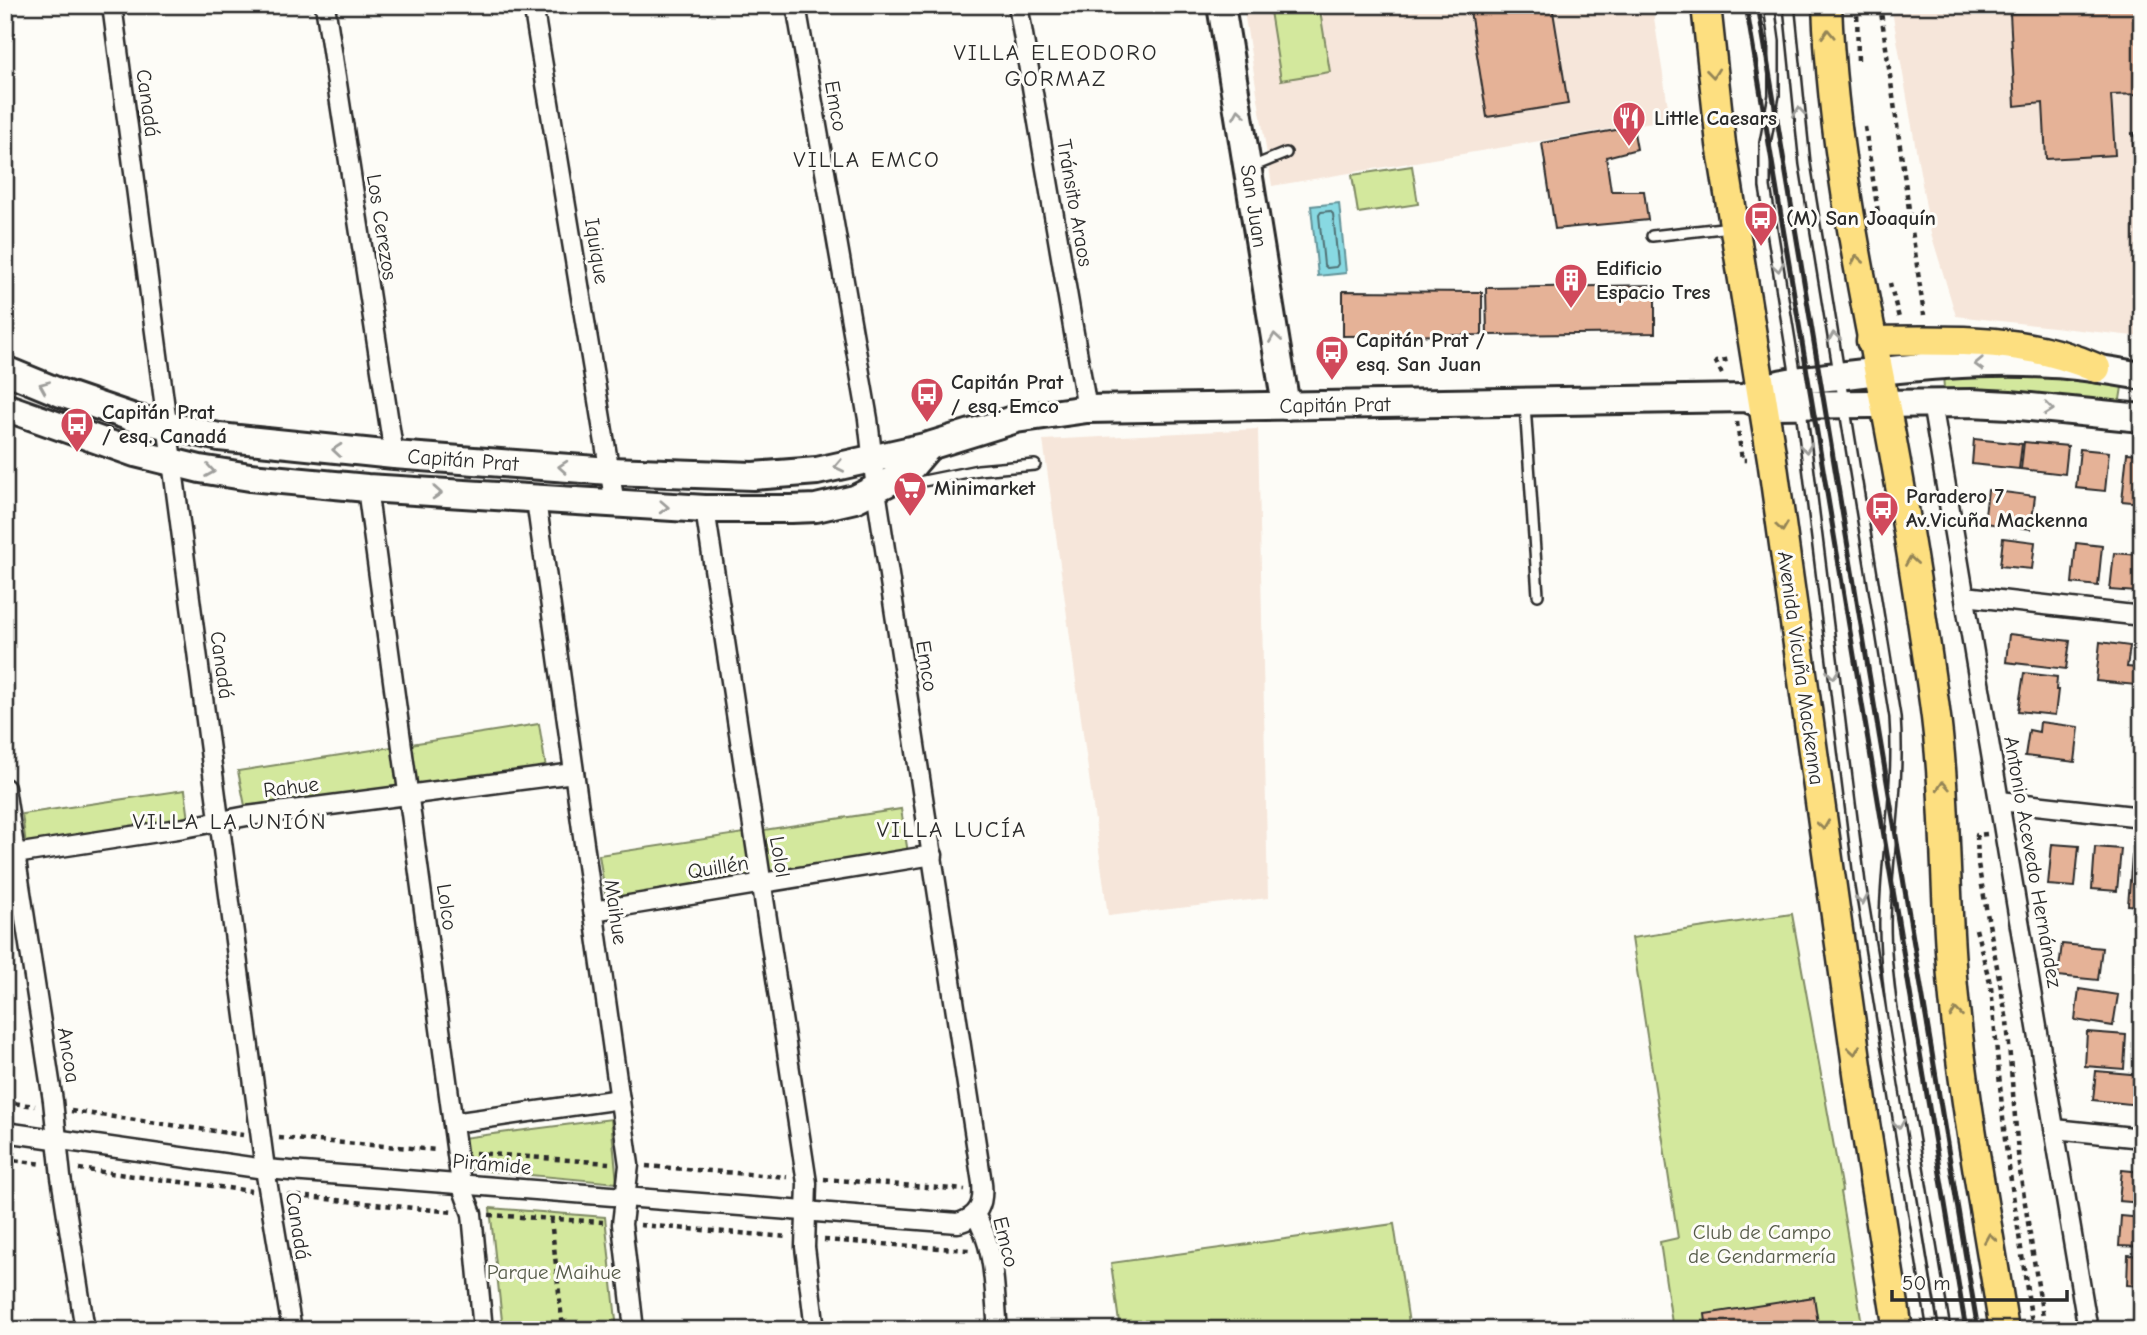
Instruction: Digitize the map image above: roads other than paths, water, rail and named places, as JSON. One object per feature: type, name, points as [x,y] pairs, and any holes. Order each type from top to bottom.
[{"type":"main road","name":"Avenida Vicuña Mackenna","points":[[1706,5],[1721,144],[1736,227],[1757,397],[1898,1330]]},
{"type":"main road","points":[[1827,5],[1835,118],[1934,704],[1943,782],[1950,949],[1957,1026],[2004,1330]]},
{"type":"main road","points":[[1871,341],[1946,340],[2017,345],[2074,358],[2096,369]]},
{"type":"street","name":"Canadá","points":[[112,5],[265,1168],[292,1330]]},
{"type":"street","name":"Los Cerezos","points":[[325,5],[394,455]]},
{"type":"street","name":"Iquique","points":[[533,5],[615,504]]},
{"type":"street","name":"Emco","points":[[796,5],[872,458],[933,855],[982,1183],[981,1207],[975,1215],[984,1229],[989,1251],[998,1330]]},
{"type":"street","name":"Tránsito Araos","points":[[1018,5],[1087,409]]},
{"type":"street","name":"San Juan","points":[[1221,5],[1286,406]]},
{"type":"street","points":[[1799,393],[1840,376],[1946,365],[2024,363],[2142,376]]},
{"type":"street","name":"Capitán Prat","points":[[5,370],[98,406],[167,427],[232,439],[394,455],[610,471],[753,476],[817,471],[929,446],[1016,419],[1087,409],[1757,397],[1799,393]]},
{"type":"street","points":[[1799,393],[1844,404],[2010,405],[2142,418]]},
{"type":"street","name":"Antonio Acevedo Hernández","points":[[1932,403],[2088,1330]]},
{"type":"street","name":"Capitán Prat","points":[[5,407],[105,444],[172,463],[250,477],[536,500],[705,509],[816,508],[855,499],[876,490],[912,466],[929,446]]},
{"type":"street","name":"Lolco","points":[[368,488],[461,1184],[472,1214],[483,1330]]},
{"type":"street","name":"Maihue","points":[[536,500],[629,1165],[622,1224],[634,1330]]},
{"type":"street","name":"Lolol","points":[[705,509],[807,1178],[805,1238],[815,1330]]},
{"type":"street","points":[[1965,596],[2142,616]]},
{"type":"street","name":"Rahue","points":[[15,854],[247,816],[574,773]]},
{"type":"street","name":"Ancoa","points":[[5,788],[85,1330]]},
{"type":"street","points":[[2000,801],[2142,817]]},
{"type":"street","name":"Quillén","points":[[593,911],[933,855]]},
{"type":"street","name":"Pirámide","points":[[453,1123],[620,1099]]},
{"type":"street","points":[[2055,1129],[2142,1138]]},
{"type":"street","name":"Pirámide","points":[[5,1132],[265,1168],[958,1223],[975,1215]]},
{"type":"lane","points":[[1769,5],[1774,41],[1774,95],[1765,143],[1765,187],[1799,393],[1860,884],[1933,1330]]},
{"type":"lane","points":[[1789,5],[1805,164],[1895,717],[1897,776],[1885,924],[1889,986],[1945,1330]]},
{"type":"lane","points":[[1248,168],[1286,153]]},
{"type":"lane","points":[[1652,236],[1736,227]]},
{"type":"lane","points":[[1525,401],[1538,595]]},
{"type":"lane","name":"Capitán Prat","points":[[876,490],[1003,466],[1035,465]]},
{"type":"water","points":[[1339,203],[1346,273],[1318,276],[1311,206]]},
{"type":"railway","points":[[1746,5],[1966,1330]]},
{"type":"railway","points":[[1758,5],[1978,1330]]},
{"type":"place","name":"Little Caesars","points":[[1629,148]]},
{"type":"place","name":"(M) San Joaquín","points":[[1761,248]]},
{"type":"place","name":"Edificio Espacio Tres","points":[[1571,310]]},
{"type":"place","name":"Capitán Prat / esq. San Juan","points":[[1332,382]]},
{"type":"place","name":"Capitán Prat / esq. Emco","points":[[927,424]]},
{"type":"place","name":"Capitán Prat / esq. Canadá","points":[[77,454]]},
{"type":"place","name":"Minimarket","points":[[910,518]]},
{"type":"place","name":"Paradero 7 Av.Vicuña Mackenna","points":[[1882,538]]},
{"type":"district","name":"VILLA ELEODORO GORMAZ","points":[[1056,65]]},
{"type":"district","name":"VILLA EMCO","points":[[867,159]]},
{"type":"district","name":"VILLA LA UNIÓN","points":[[230,821]]},
{"type":"district","name":"VILLA LUCÍA","points":[[952,829]]},
{"type":"park label","name":"Club de Campo de Gendarmería","points":[[1762,1244]]},
{"type":"park label","name":"Parque Maihue","points":[[554,1272]]}]
